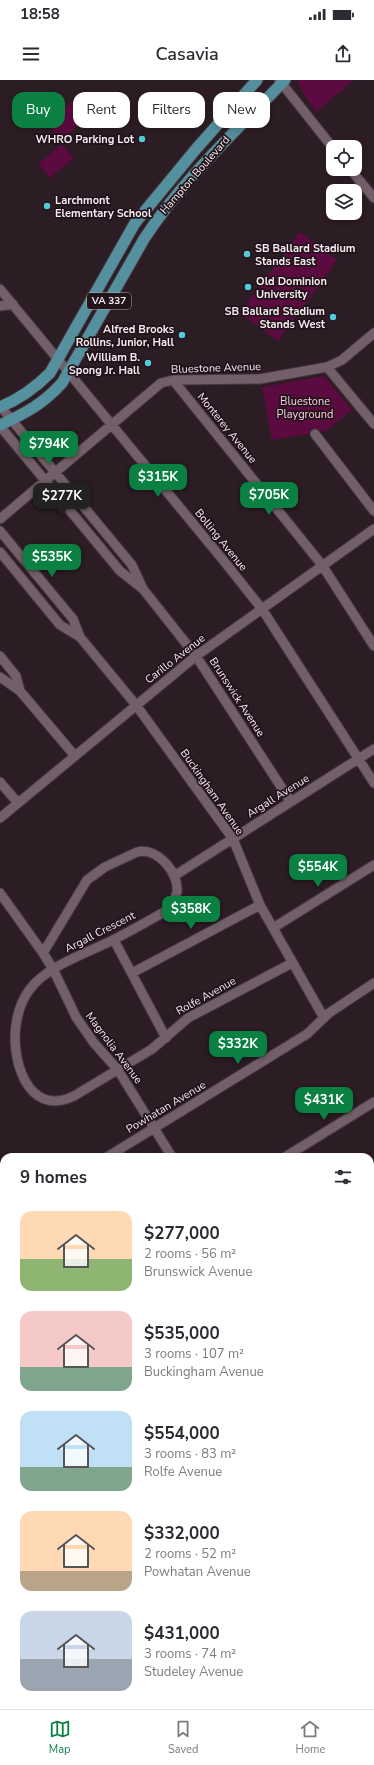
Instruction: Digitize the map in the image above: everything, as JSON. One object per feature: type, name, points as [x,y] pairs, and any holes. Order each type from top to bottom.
[{"type":"main road","name":"Hampton Boulevard","points":[[0,407],[33,390],[50,373],[59,360],[135,223],[165,184],[257,80]]},
{"type":"main road","name":"Hampton Boulevard","points":[[0,425],[35,408],[46,400],[62,383],[69,374],[155,221],[223,142],[282,81]]},
{"type":"street","points":[[282,81],[327,140]]},
{"type":"street","points":[[356,176],[374,198]]},
{"type":"street","name":"Bolling Avenue","points":[[0,289],[262,609],[374,784]]},
{"type":"street","points":[[0,306],[13,304]]},
{"type":"street","name":"Bluestone Avenue","points":[[0,519],[161,383],[173,380],[260,379],[327,367],[342,360],[374,333]]},
{"type":"street","points":[[327,367],[374,424]]},
{"type":"street","name":"Monterey Avenue","points":[[173,380],[322,565],[374,646]]},
{"type":"street","name":"Brunswick Avenue","points":[[0,407],[132,565],[143,589]]},
{"type":"street","name":"Brunswick Avenue","points":[[0,425],[120,571],[143,589],[196,656],[291,802]]},
{"type":"street","points":[[315,434],[374,511]]},
{"type":"street","name":"Carillo Avenue","points":[[0,818],[196,656],[374,529]]},
{"type":"street","name":"Buckingham Avenue","points":[[0,531],[73,619],[80,637],[136,705],[233,839],[260,905],[324,1018]]},
{"type":"street","name":"Buckingham Avenue","points":[[0,552],[60,625],[80,637]]},
{"type":"street","points":[[0,656],[16,676],[20,691]]},
{"type":"street","points":[[0,677],[20,691],[75,756]]},
{"type":"street","name":"Argall Avenue","points":[[174,876],[374,749]]},
{"type":"street","points":[[0,782],[18,803]]},
{"type":"street","points":[[44,953],[88,880],[105,867],[137,852],[148,851],[163,861],[174,876]]},
{"type":"street","points":[[273,928],[374,865]]},
{"type":"street","name":"Argall Crescent","points":[[118,1070],[74,1096],[60,1101],[42,1098],[27,1084],[19,1067],[15,1049],[16,1020],[23,1000],[30,988],[41,977],[53,969],[114,940],[166,911],[172,904],[177,890],[174,876]]},
{"type":"street","name":"Magnolia Avenue","points":[[0,893],[44,953],[76,1017],[94,1042],[118,1070],[170,1153]]},
{"type":"street","points":[[132,973],[260,905]]},
{"type":"street","points":[[114,940],[166,1038]]},
{"type":"street","name":"Rolfe Avenue","points":[[118,1070],[152,1049],[188,1018],[292,963]]},
{"type":"street","name":"Powhatan Avenue","points":[[114,1153],[307,1034],[338,1006],[374,983]]},
{"type":"street","points":[[292,1153],[374,1102]]},
{"type":"green space","points":[[297,80],[354,80],[316,112]]},
{"type":"green space","points":[[71,102],[73,104],[73,128],[75,128],[61,140],[52,128],[65,128],[65,107]]},
{"type":"green space","points":[[62,144],[74,158],[50,178],[38,164]]},
{"type":"green space","points":[[300,232],[337,260],[278,341],[240,313]]},
{"type":"green space","name":"Bluestone Playground","points":[[324,376],[352,410],[326,431],[272,440],[262,387]]},
{"type":"place","name":"WHRO Parking Lot","points":[[142,139]]},
{"type":"place","name":"Larchmont Elementary School","points":[[47,206]]},
{"type":"place","name":"SB Ballard Stadium Stands East","points":[[247,254]]},
{"type":"place","name":"Old Dominion University","points":[[248,287]]},
{"type":"place","name":"SB Ballard Stadium Stands West","points":[[333,317]]},
{"type":"place","name":"Alfred Brooks Rollins, Junior, Hall","points":[[182,335]]},
{"type":"place","name":"William B. Spong Jr. Hall","points":[[148,363]]}]
